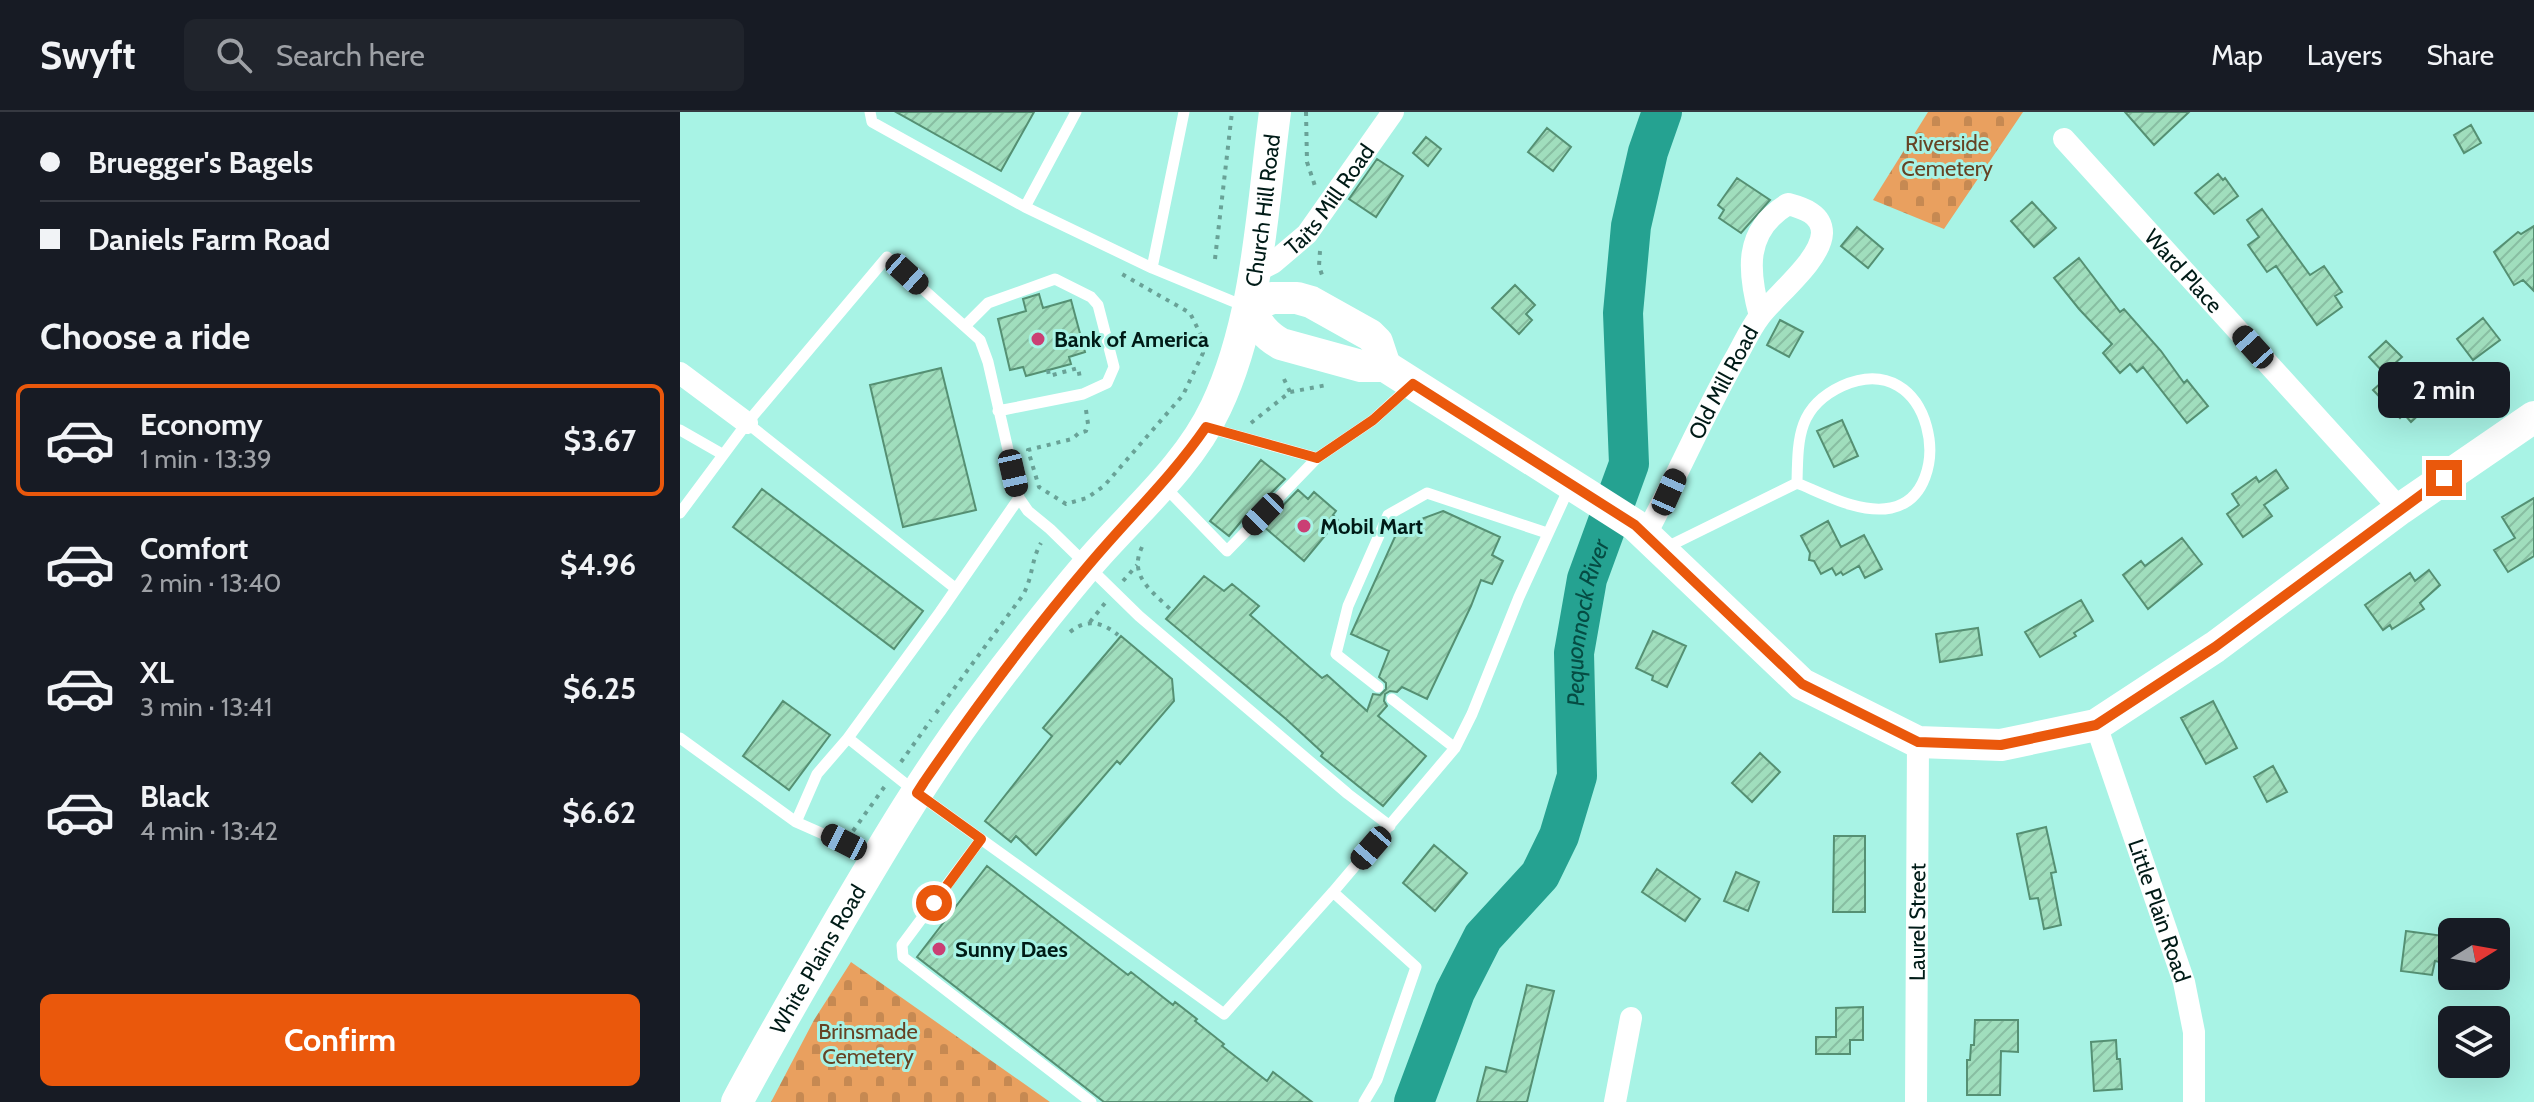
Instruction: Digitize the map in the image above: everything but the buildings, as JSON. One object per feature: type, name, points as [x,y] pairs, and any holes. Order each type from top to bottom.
[{"type":"main road","name":"Church Hill Road","points":[[1249,307],[1275,112]]},
{"type":"main road","points":[[1385,366],[1377,342],[1370,335],[1311,302],[1283,297],[1249,307],[1270,338],[1281,344],[1361,366],[1385,366],[1583,491],[1648,536],[1802,684],[1918,742],[2001,745],[2096,725],[2215,647],[2400,509],[2534,417]]},
{"type":"main road","name":"White Plains Road","points":[[737,1102],[876,858],[977,704],[1087,566],[1162,484],[1206,427],[1225,383],[1249,307]]},
{"type":"street","name":"Taits Mill Road","points":[[1253,273],[1273,263],[1307,234],[1393,112]]},
{"type":"street","name":"Ward Place","points":[[2064,139],[2400,509]]},
{"type":"street","name":"Old Mill Road","points":[[1648,536],[1707,408],[1760,316],[1809,263],[1822,235],[1819,220],[1807,209],[1788,204],[1767,219],[1758,234],[1751,257],[1751,283],[1760,316]]},
{"type":"street","points":[[680,373],[747,423]]},
{"type":"street","name":"Little Plain Road","points":[[2096,725],[2184,982],[2194,1032],[2194,1102]]},
{"type":"street","name":"Laurel Street","points":[[1916,1102],[1918,742]]},
{"type":"street","points":[[1615,1102],[1631,1018]]},
{"type":"lane","points":[[870,112],[872,122],[1025,207],[1152,268],[1249,307]]},
{"type":"lane","points":[[1025,207],[1076,112]]},
{"type":"lane","points":[[1152,268],[1184,112]]},
{"type":"lane","points":[[680,513],[747,423],[887,257],[980,340],[988,362],[1019,498],[1028,511],[1139,616],[1348,794],[1390,826]]},
{"type":"lane","points":[[965,326],[988,303],[1055,279],[1091,297],[1101,312],[1114,367],[1107,383],[1083,394],[998,411]]},
{"type":"lane","points":[[1648,536],[1797,483],[1842,502],[1866,508],[1891,508],[1909,501],[1925,475],[1931,448],[1928,425],[1901,387],[1882,379],[1849,383],[1825,394],[1807,414],[1798,439],[1797,483]]},
{"type":"lane","points":[[1162,484],[1227,551],[1317,458],[1373,420],[1413,384]]},
{"type":"lane","points":[[747,423],[955,588]]},
{"type":"lane","points":[[1206,427],[1317,458]]},
{"type":"lane","points":[[680,430],[722,454]]},
{"type":"lane","points":[[848,738],[917,793],[1224,1014],[1455,748],[1478,701],[1547,533],[1583,491]]},
{"type":"lane","points":[[1378,687],[1336,654],[1348,606],[1388,515],[1427,493],[1547,533]]},
{"type":"lane","points":[[796,822],[817,774],[848,738],[1019,498]]},
{"type":"lane","points":[[1392,699],[1455,748]]},
{"type":"lane","points":[[681,741],[796,822],[876,858]]},
{"type":"lane","points":[[981,839],[902,945],[903,957],[1091,1102]]},
{"type":"lane","points":[[1333,892],[1416,967],[1377,1080],[1364,1102]]},
{"type":"path","points":[[1215,259],[1232,112]]},
{"type":"path","points":[[1306,112],[1307,162],[1318,195]]},
{"type":"path","points":[[1320,250],[1319,266],[1328,286]]},
{"type":"path","points":[[1284,379],[1290,392]]},
{"type":"path","points":[[1061,642],[1074,628],[1090,623],[1102,624],[1118,635]]},
{"type":"green space","name":"Riverside Cemetery","points":[[1928,112],[2023,112],[1944,229],[1873,200]]},
{"type":"green space","name":"Brinsmade Cemetery","points":[[851,962],[1050,1102],[771,1102],[814,1020]]},
{"type":"waterway","name":"Pequonnock River","points":[[1414,1102],[1455,992],[1483,937],[1540,875],[1559,836],[1577,776],[1574,653],[1587,579],[1629,464],[1623,313],[1631,226],[1648,152],[1662,112]]},
{"type":"place","name":"Bank of America","points":[[1038,339]]},
{"type":"place","name":"Mobil Mart","points":[[1304,526]]},
{"type":"place","name":"Sunny Daes","points":[[939,949]]},
{"type":"route","points":[[934,903],[981,839],[917,793],[977,704],[1087,566],[1162,484],[1206,427],[1317,458],[1373,420],[1413,384],[1635,525],[1802,684],[1918,742],[2001,745],[2096,725],[2215,647],[2444,478]]}]
